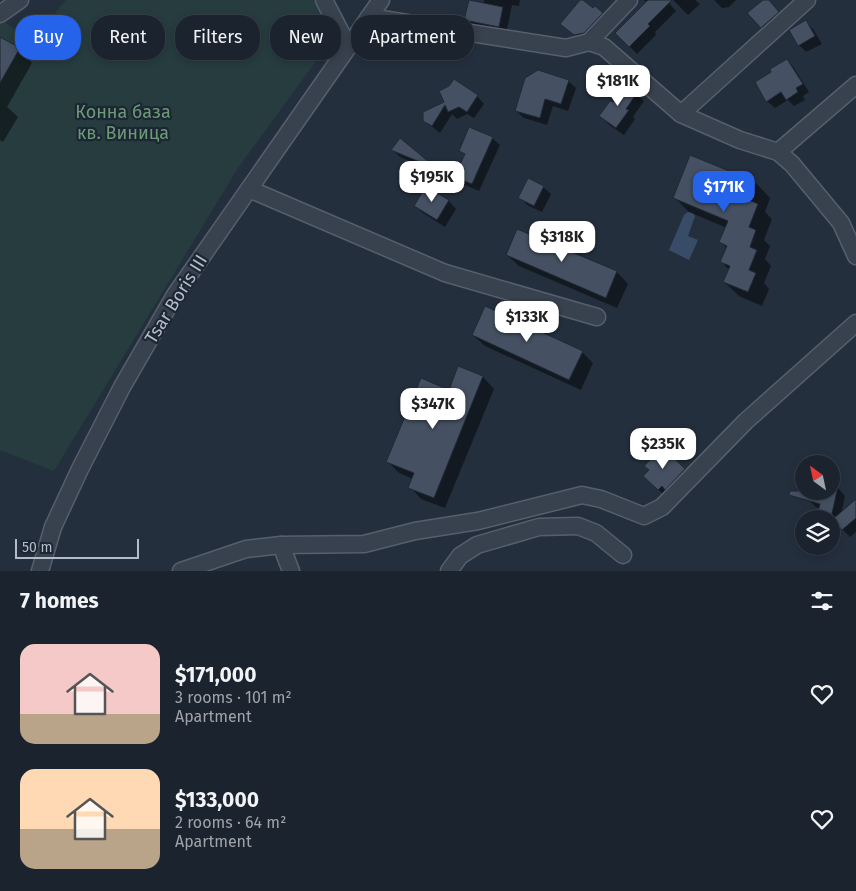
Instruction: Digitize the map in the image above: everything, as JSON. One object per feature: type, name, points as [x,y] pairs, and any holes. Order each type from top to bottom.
[{"type":"street","points":[[0,14],[20,0]]},
{"type":"street","points":[[324,0],[348,46]]},
{"type":"street","name":"Tsar Boris III","points":[[370,15],[381,0]]},
{"type":"street","points":[[474,34],[566,48],[589,42],[629,0]]},
{"type":"street","points":[[681,114],[807,0]]},
{"type":"street","name":"Tsar Boris III","points":[[40,571],[53,527],[80,469],[122,387],[175,296],[351,42]]},
{"type":"street","points":[[589,42],[604,47],[681,114],[740,140],[778,152],[792,164],[840,223],[856,256]]},
{"type":"street","points":[[778,152],[856,85]]},
{"type":"street","points":[[249,189],[445,273],[597,317]]},
{"type":"street","points":[[181,571],[246,549],[281,545],[364,544],[415,531],[478,521],[582,495],[601,499],[644,516],[662,507],[746,421],[856,323]]},
{"type":"street","points":[[449,571],[460,556],[477,545],[539,527],[578,526],[596,533],[622,555]]},
{"type":"street","points":[[281,545],[291,571]]},
{"type":"green space","name":"Конна база кв. Виница","points":[[66,0],[313,0],[321,15],[270,15],[270,60],[317,60],[238,168],[54,471],[0,450],[0,21],[15,29],[15,60],[81,60],[81,15],[54,15]]},
{"type":"water","points":[[688,212],[693,213],[695,216],[688,236],[698,240],[689,260],[669,250],[684,215]]},
{"type":"building","points":[[469,0],[503,7],[499,27],[474,22],[474,15],[465,15]]},
{"type":"building","points":[[580,0],[583,0],[593,8],[595,6],[603,13],[584,33],[574,35],[560,24]]},
{"type":"building","points":[[648,0],[672,0],[648,24],[650,26],[629,47],[615,33]]},
{"type":"building","points":[[763,0],[769,0],[779,12],[761,28],[747,13]]},
{"type":"building","points":[[806,20],[815,36],[798,46],[789,30]]},
{"type":"building","points":[[0,37],[15,45],[15,57],[0,83]]},
{"type":"building","points":[[787,59],[803,84],[796,88],[798,92],[786,100],[781,92],[766,102],[755,82],[771,72],[770,69]]},
{"type":"building","points":[[538,70],[569,80],[561,104],[545,99],[540,118],[515,111],[525,78]]},
{"type":"building","points":[[454,79],[478,95],[467,112],[459,107],[448,112],[445,105],[432,126],[423,121],[423,112],[444,102],[439,91],[449,86]]},
{"type":"building","points":[[625,84],[637,93],[626,109],[629,110],[616,128],[599,116],[610,101],[613,102]]},
{"type":"building","points":[[469,127],[493,137],[472,184],[454,177],[465,154],[459,151]]},
{"type":"building","points":[[400,138],[429,162],[427,165],[391,150]]},
{"type":"building","points":[[690,155],[756,182],[749,200],[758,204],[749,227],[756,230],[750,247],[757,250],[749,270],[756,273],[748,292],[723,282],[730,266],[720,262],[727,246],[719,242],[728,221],[673,198]]},
{"type":"building","points":[[528,178],[544,186],[534,206],[518,198]]},
{"type":"building","points":[[424,189],[430,189],[449,200],[437,220],[414,206]]},
{"type":"building","points":[[517,229],[617,271],[606,298],[506,255]]},
{"type":"building","points":[[485,306],[583,351],[569,380],[472,335]]},
{"type":"building","points":[[458,366],[483,376],[434,498],[408,488],[414,473],[386,462],[421,378],[449,390]]},
{"type":"building","points":[[663,447],[685,469],[665,490],[662,486],[658,490],[643,476],[649,470],[644,466]]},
{"type":"building","points":[[790,491],[795,491],[795,497],[789,495]]},
{"type":"building","points":[[856,499],[856,518],[842,530],[840,528],[840,513]]},
{"type":"building","points":[[806,500],[835,500],[833,510],[818,510],[820,504]]}]
